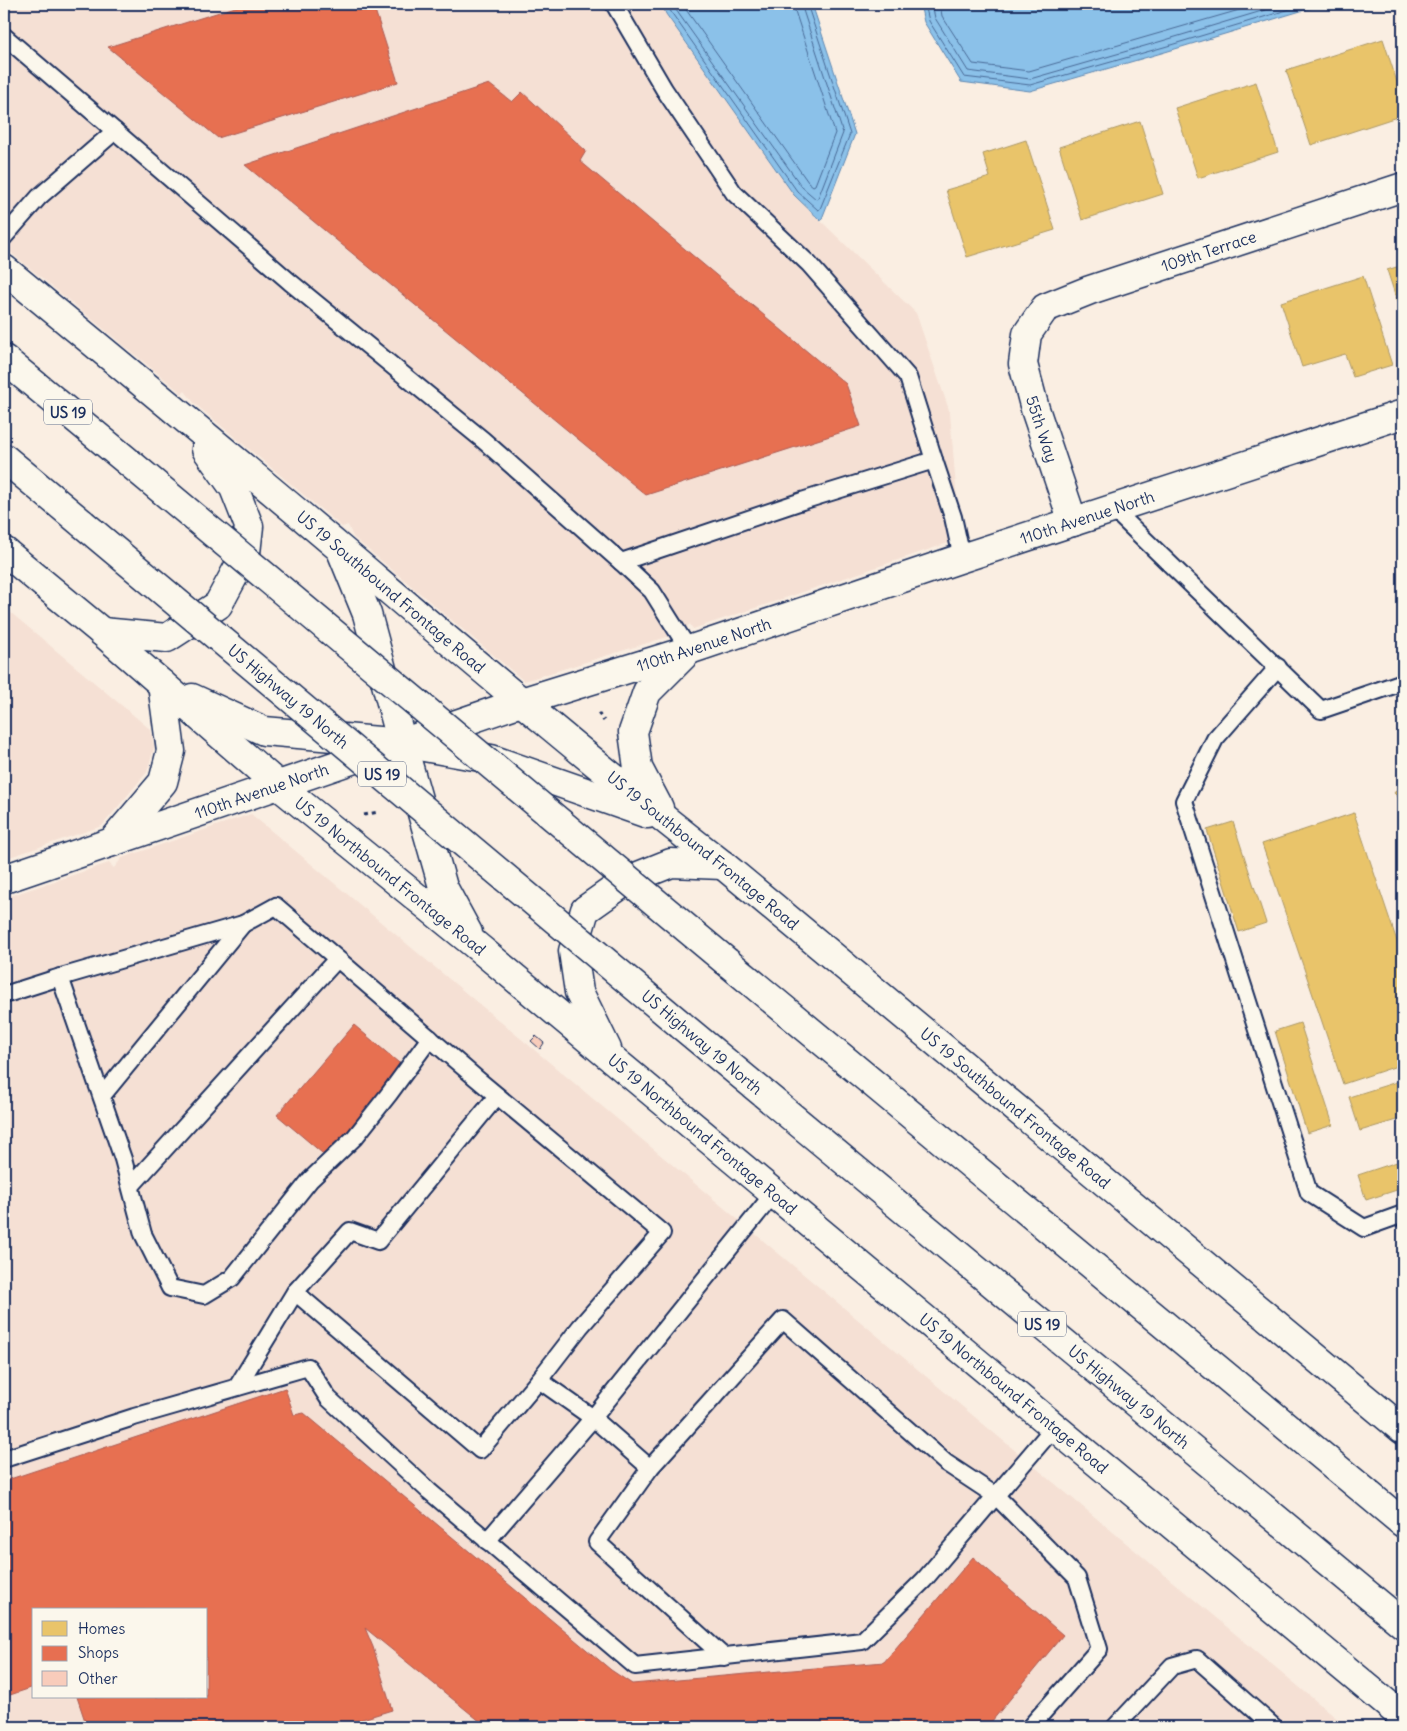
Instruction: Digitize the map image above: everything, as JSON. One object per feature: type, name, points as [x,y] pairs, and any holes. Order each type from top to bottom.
[{"type":"main road","name":"109th Terrace","points":[[1027,334],[1045,308],[1090,290],[1403,187]]},
{"type":"main road","name":"US 19 Southbound Frontage Road","points":[[4,269],[522,702],[723,865],[1403,1430]]},
{"type":"main road","name":"55th Way","points":[[1027,334],[1023,364],[1035,409],[1073,522]]},
{"type":"main road","name":"US 19","points":[[4,359],[1403,1523]]},
{"type":"main road","name":"110th Avenue North","points":[[4,879],[522,702],[689,650],[962,558],[1403,414]]},
{"type":"main road","points":[[102,632],[167,638],[218,605],[246,552],[249,526],[234,488],[183,417]]},
{"type":"main road","name":"US Highway 19 North","points":[[4,458],[681,1025],[1403,1624]]},
{"type":"main road","points":[[340,548],[367,614],[443,887],[473,943]]},
{"type":"main road","name":"US 19 Northbound Frontage Road","points":[[7,559],[102,632],[278,785],[473,943],[1403,1717]]},
{"type":"main road","points":[[666,820],[638,768],[633,732],[647,692],[689,650]]},
{"type":"main road","points":[[162,684],[264,732],[402,743],[491,759],[666,820]]},
{"type":"main road","points":[[112,842],[162,782],[171,751],[162,684]]},
{"type":"main road","points":[[611,1058],[579,992],[573,951],[585,910],[626,881],[671,863],[723,865]]},
{"type":"lane","points":[[614,4],[664,89],[734,193],[809,264],[908,377],[953,517],[962,558]]},
{"type":"lane","points":[[4,36],[290,282],[483,440],[621,562],[652,591],[689,650]]},
{"type":"lane","points":[[4,237],[38,197],[114,130]]},
{"type":"lane","points":[[621,562],[934,460]]},
{"type":"lane","points":[[1112,509],[1278,667],[1320,710],[1403,682]]},
{"type":"lane","points":[[1278,667],[1215,738],[1184,800],[1309,1193],[1364,1228],[1403,1214]]},
{"type":"lane","points":[[4,995],[243,924],[276,906],[497,1096],[662,1233],[580,1327],[539,1380],[480,1450],[295,1292]]},
{"type":"lane","points":[[102,1096],[243,924]]},
{"type":"lane","points":[[131,1186],[337,958]]},
{"type":"lane","points":[[60,977],[123,1159],[143,1234],[170,1288],[204,1295],[232,1278],[310,1180],[355,1137],[430,1038]]},
{"type":"lane","points":[[237,1387],[295,1292],[350,1231],[378,1241],[497,1096]]},
{"type":"lane","points":[[487,1541],[593,1418],[774,1193]]},
{"type":"lane","points":[[724,1656],[597,1542],[650,1468],[783,1320],[946,1463],[996,1496],[1077,1578],[1100,1649],[1030,1727]]},
{"type":"lane","points":[[4,1459],[134,1417],[308,1367],[328,1398],[429,1491],[635,1666],[862,1641],[924,1580],[1055,1426]]},
{"type":"lane","points":[[539,1380],[593,1418],[650,1468]]},
{"type":"lane","points":[[1115,1727],[1172,1666],[1198,1659],[1274,1727]]},
{"type":"path","points":[[355,817],[380,811]]},
{"type":"shaded area","points":[[4,4],[662,4],[666,15],[794,195],[916,313],[950,413],[960,539],[693,629],[690,624],[680,633],[524,681],[353,537],[348,525],[342,527],[195,404],[185,391],[182,394],[4,247]]},
{"type":"shaded area","points":[[4,607],[151,730],[154,748],[147,772],[102,826],[4,859]]},
{"type":"shaded area","points":[[251,814],[1347,1727],[4,1727],[4,898],[109,863],[114,868],[122,858]]},
{"type":"water","points":[[662,4],[812,4],[855,134],[821,221],[794,195],[666,14]]},
{"type":"water","points":[[920,4],[1324,4],[1030,91],[961,82],[924,22]]},
{"type":"building: Homes","points":[[1383,39],[1403,100],[1403,115],[1311,145],[1286,70]]},
{"type":"building: Homes","points":[[1256,82],[1278,152],[1198,178],[1175,108]]},
{"type":"building: Homes","points":[[1140,121],[1163,194],[1082,220],[1059,147]]},
{"type":"building: Homes","points":[[1026,140],[1055,230],[967,257],[946,190],[990,177],[983,154]]},
{"type":"building: Homes","points":[[1403,265],[1403,319],[1387,270]]},
{"type":"building: Homes","points":[[1363,276],[1392,365],[1353,377],[1345,354],[1302,367],[1281,302]]},
{"type":"building: Homes","points":[[1403,782],[1403,802],[1394,793]]},
{"type":"building: Homes","points":[[1354,813],[1403,959],[1403,1064],[1343,1084],[1262,844]]},
{"type":"building: Homes","points":[[1233,822],[1266,923],[1239,932],[1207,830]]},
{"type":"building: Homes","points":[[1300,1023],[1333,1125],[1307,1133],[1275,1031]]},
{"type":"building: Homes","points":[[1403,1080],[1403,1118],[1360,1131],[1349,1097]]},
{"type":"building: Homes","points":[[1403,1160],[1403,1188],[1366,1200],[1358,1175]]},
{"type":"building: Shops","points":[[245,4],[373,4],[398,82],[218,138],[108,47]]},
{"type":"building: Shops","points":[[489,84],[512,102],[522,92],[586,151],[580,161],[846,384],[861,426],[646,495],[245,165]]},
{"type":"building: Shops","points":[[354,1025],[405,1068],[328,1158],[277,1115]]},
{"type":"building: Shops","points":[[285,1388],[294,1415],[304,1413],[611,1670],[632,1684],[884,1662],[973,1557],[1063,1635],[987,1727],[487,1727],[365,1628],[373,1647],[392,1710],[336,1727],[87,1727],[77,1698],[208,1698],[208,1608],[32,1608],[32,1688],[4,1697],[4,1481]]},
{"type":"building: Other","points":[[536,1036],[544,1043],[540,1049],[531,1041]]}]
